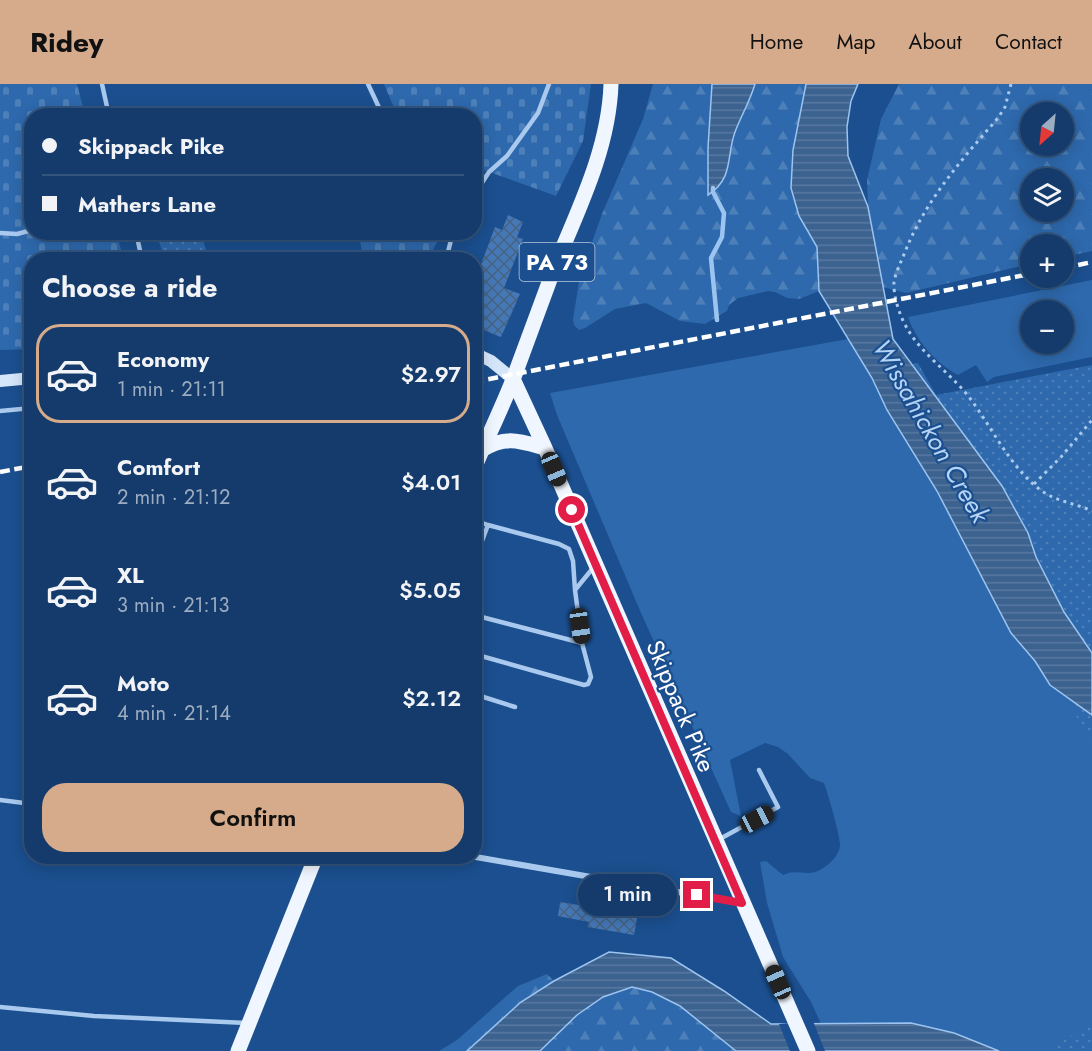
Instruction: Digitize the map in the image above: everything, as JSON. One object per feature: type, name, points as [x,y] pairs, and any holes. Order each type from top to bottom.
[{"type":"main road","name":"PA 73","points":[[513,379],[603,142],[610,107],[611,84]]},
{"type":"main road","name":"Skippack Pike","points":[[513,379],[808,1051]]},
{"type":"main road","points":[[482,450],[513,379]]},
{"type":"main road","points":[[482,450],[494,442],[506,440],[545,448]]},
{"type":"main road","points":[[238,1051],[313,864]]},
{"type":"street","points":[[482,357],[513,379]]},
{"type":"street","points":[[0,381],[24,379]]},
{"type":"street","points":[[482,858],[742,903]]},
{"type":"lane","points":[[102,84],[107,108]]},
{"type":"lane","points":[[368,84],[379,108]]},
{"type":"lane","points":[[482,183],[489,172],[507,156],[538,113],[549,84]]},
{"type":"lane","points":[[0,233],[24,232]]},
{"type":"lane","points":[[0,411],[24,409]]},
{"type":"lane","points":[[482,523],[559,544],[568,549],[573,561],[582,643],[591,677],[588,684],[584,685],[482,656]]},
{"type":"lane","points":[[482,541],[488,525]]},
{"type":"lane","points":[[575,590],[596,565]]},
{"type":"lane","points":[[482,617],[582,643]]},
{"type":"lane","points":[[482,697],[514,707]]},
{"type":"lane","points":[[715,841],[778,807],[759,770]]},
{"type":"lane","points":[[0,800],[24,803]]},
{"type":"lane","points":[[0,1007],[94,1016],[249,1023]]},
{"type":"path","points":[[1011,84],[1005,107],[998,118],[948,179],[916,225],[908,240],[894,285],[902,317],[908,330],[932,361],[968,397],[1013,461],[1034,484],[1053,498],[1092,511]]},
{"type":"path","points":[[1034,484],[1061,457],[1092,420]]},
{"type":"green space","points":[[0,84],[77,84],[83,108],[24,108],[24,240],[118,240],[122,252],[24,252],[24,349],[0,350]]},
{"type":"green space","points":[[384,84],[591,84],[583,141],[556,196],[482,169],[482,108],[394,108]]},
{"type":"green space","points":[[653,84],[806,84],[793,150],[791,188],[799,216],[817,247],[819,291],[799,299],[787,298],[768,291],[738,298],[729,305],[727,311],[705,324],[680,321],[646,303],[615,309],[579,330],[574,325],[580,276],[602,214],[643,119]]},
{"type":"green space","points":[[899,84],[1092,84],[1092,251],[1074,255],[1074,234],[1020,234],[1020,266],[906,293],[883,287],[868,207],[867,180],[881,119]]},
{"type":"green space","points":[[159,240],[203,240],[207,252],[162,252]]},
{"type":"green space","points":[[360,240],[438,240],[432,252],[362,252]]},
{"type":"green space","points":[[1092,280],[1092,357],[994,377],[987,382],[976,365],[958,375],[942,364],[922,343],[908,317],[1052,288],[1074,288],[1074,284]]},
{"type":"green space","points":[[848,339],[872,378],[887,410],[937,491],[1011,633],[1035,661],[1050,685],[1092,715],[1092,1049],[1089,1051],[999,1051],[911,1023],[821,1024],[811,1002],[783,957],[767,903],[760,862],[766,861],[783,875],[791,872],[815,872],[827,866],[834,859],[839,850],[840,841],[824,783],[810,778],[788,754],[778,747],[765,743],[730,760],[741,816],[731,812],[641,613],[557,415],[550,393]]},
{"type":"green space","points":[[918,363],[936,395],[1092,365],[1092,744],[880,371]]},
{"type":"green space","points":[[547,974],[554,981],[521,1002],[467,1051],[439,1051],[457,1040],[518,986]]},
{"type":"green space","points":[[632,987],[652,992],[680,1006],[736,1051],[540,1051],[577,1015],[603,997]]},
{"type":"green space","points":[[1092,1022],[1092,1051],[1047,1051]]},
{"type":"water","points":[[712,84],[755,84],[732,141],[726,174],[722,182],[708,195],[708,148]]},
{"type":"water","name":"Wissahickon Creek","points":[[806,84],[858,84],[851,101],[847,127],[848,156],[868,207],[893,339],[1002,486],[1028,533],[1036,557],[1064,612],[1092,653],[1092,715],[1050,685],[1035,661],[1011,633],[937,491],[887,410],[872,378],[819,291],[817,247],[799,216],[791,188],[793,150]]},
{"type":"water","points":[[609,952],[671,958],[771,1024],[911,1023],[954,1033],[999,1051],[736,1051],[680,1006],[652,992],[632,987],[603,997],[577,1015],[540,1051],[467,1051],[521,1002],[554,981]]},
{"type":"pier","points":[[813,1021],[825,1051],[790,1051],[779,1024]]},
{"type":"building","points":[[508,215],[523,222],[517,237],[523,239],[504,288],[520,294],[501,337],[482,330],[484,314],[482,313],[482,262],[495,227],[502,230]]},
{"type":"building","points":[[593,899],[639,907],[634,935],[588,927],[589,922],[558,916],[560,902],[591,907]]},
{"type":"waterway","points":[[713,188],[724,213],[722,237],[711,258],[717,320]]},
{"type":"railway","points":[[1074,266],[1092,262]]},
{"type":"railway","points":[[482,380],[1020,276]]},
{"type":"railway","points":[[0,472],[24,468]]},
{"type":"route","points":[[572,510],[742,903],[697,895]]}]
